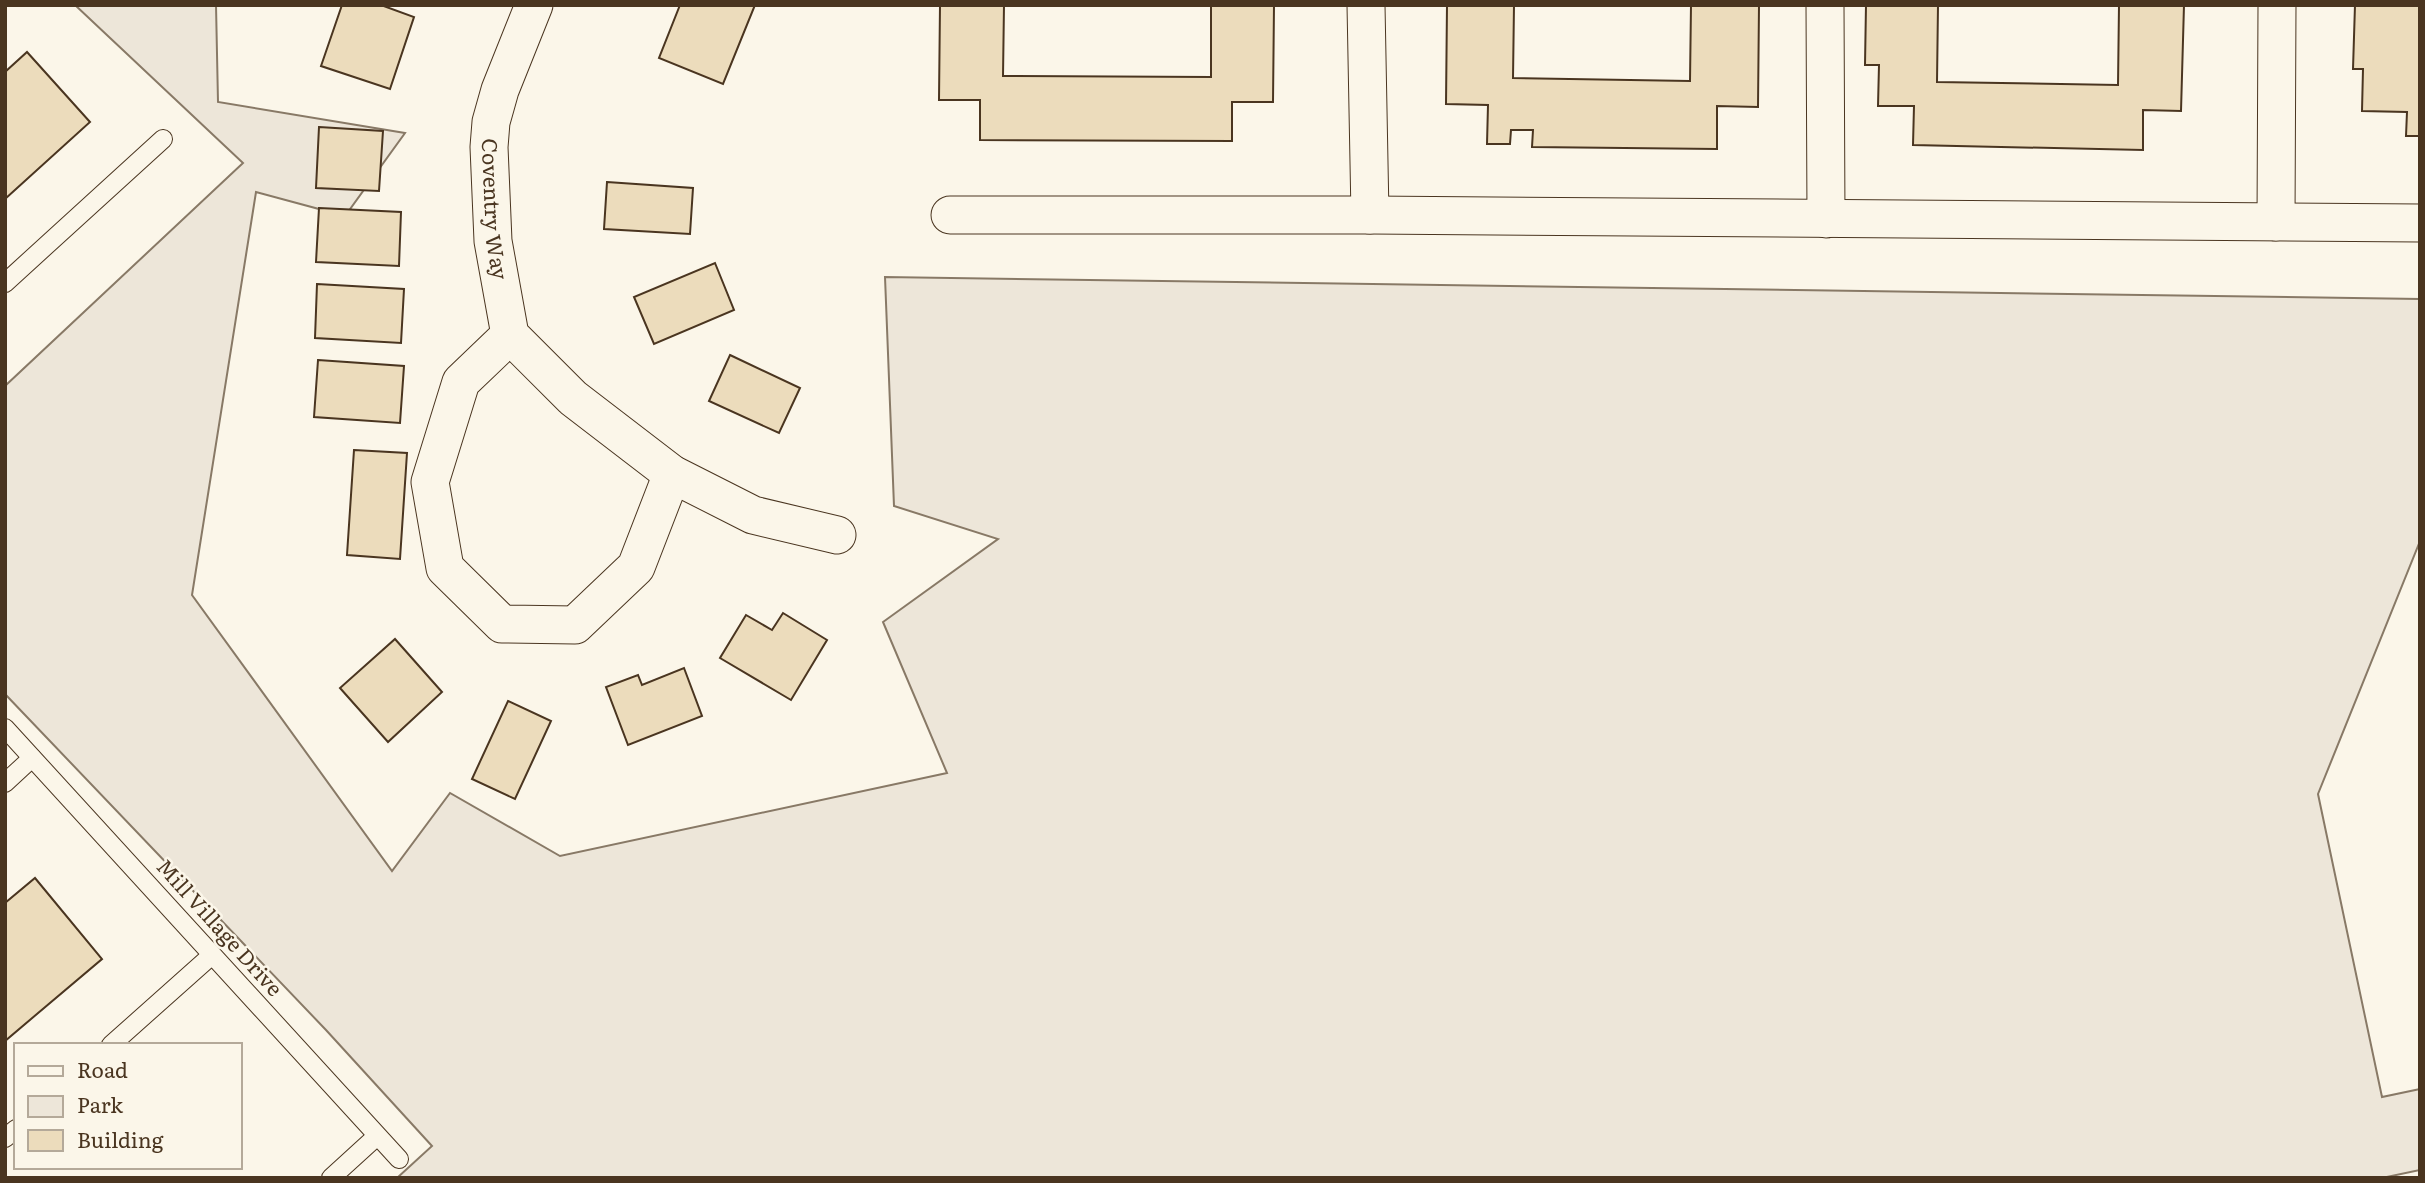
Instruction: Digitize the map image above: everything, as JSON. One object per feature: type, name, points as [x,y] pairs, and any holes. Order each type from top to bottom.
[{"type":"street","name":"Coventry Way","points":[[510,335],[493,241],[489,147],[491,121],[500,90],[534,5]]},
{"type":"street","points":[[1366,5],[1370,215]]},
{"type":"street","points":[[1825,5],[1826,219]]},
{"type":"street","points":[[2276,222],[2277,5]]},
{"type":"street","points":[[950,215],[1370,215],[2420,223]]},
{"type":"street","points":[[672,474],[636,567],[575,625],[502,624],[445,568],[430,482],[461,382],[510,335],[573,398],[672,474],[753,515],[837,535]]},
{"type":"lane","points":[[5,283],[163,139]]},
{"type":"lane","name":"Mill Village Drive","points":[[5,728],[399,1159]]},
{"type":"lane","points":[[5,783],[32,758]]},
{"type":"lane","points":[[113,1043],[212,955]]},
{"type":"lane","points":[[331,1178],[377,1136]]},
{"type":"green space","points":[[75,5],[216,5],[218,102],[405,133],[345,216],[256,192],[192,595],[392,871],[450,793],[560,856],[947,773],[883,622],[998,539],[894,506],[885,277],[2420,299],[2420,541],[2318,794],[2382,1097],[2420,1089],[2420,1170],[2382,1178],[397,1178],[432,1146],[326,1030],[5,694],[5,386],[243,163]]},
{"type":"building","points":[[342,5],[381,5],[414,17],[390,89],[321,66]]},
{"type":"building","points":[[680,5],[755,5],[723,84],[659,58]]},
{"type":"building","points":[[940,5],[1004,5],[1003,76],[1211,77],[1211,5],[1274,5],[1273,102],[1232,102],[1232,141],[980,140],[980,100],[939,100]]},
{"type":"building","points":[[1447,5],[1514,5],[1513,78],[1690,81],[1691,5],[1759,5],[1758,107],[1717,106],[1717,149],[1532,147],[1533,130],[1511,130],[1510,144],[1487,144],[1488,105],[1446,104]]},
{"type":"building","points":[[1866,5],[1938,5],[1937,82],[2118,85],[2119,5],[2184,5],[2181,111],[2143,110],[2143,150],[1913,145],[1914,106],[1878,106],[1879,65],[1865,65]]},
{"type":"building","points":[[2355,5],[2420,5],[2420,136],[2406,136],[2407,112],[2362,111],[2363,69],[2353,69]]},
{"type":"building","points":[[27,52],[90,122],[5,199],[5,72]]},
{"type":"building","points":[[319,127],[383,131],[379,191],[316,188]]},
{"type":"building","points":[[607,182],[693,188],[690,234],[604,229]]},
{"type":"building","points":[[319,208],[401,212],[399,266],[316,262]]},
{"type":"building","points":[[715,263],[734,310],[654,344],[634,297]]},
{"type":"building","points":[[317,284],[404,289],[401,343],[315,338]]},
{"type":"building","points":[[730,355],[800,388],[779,433],[709,401]]},
{"type":"building","points":[[318,360],[404,366],[400,423],[314,417]]},
{"type":"building","points":[[354,450],[407,453],[400,559],[347,555]]},
{"type":"building","points":[[783,613],[827,640],[791,700],[720,658],[746,615],[772,630]]},
{"type":"building","points":[[395,639],[442,692],[388,742],[340,688]]},
{"type":"building","points":[[684,668],[702,716],[628,745],[606,687],[638,675],[642,685]]},
{"type":"building","points":[[508,701],[551,721],[515,799],[472,779]]},
{"type":"building","points":[[35,878],[102,959],[5,1041],[5,903]]}]
